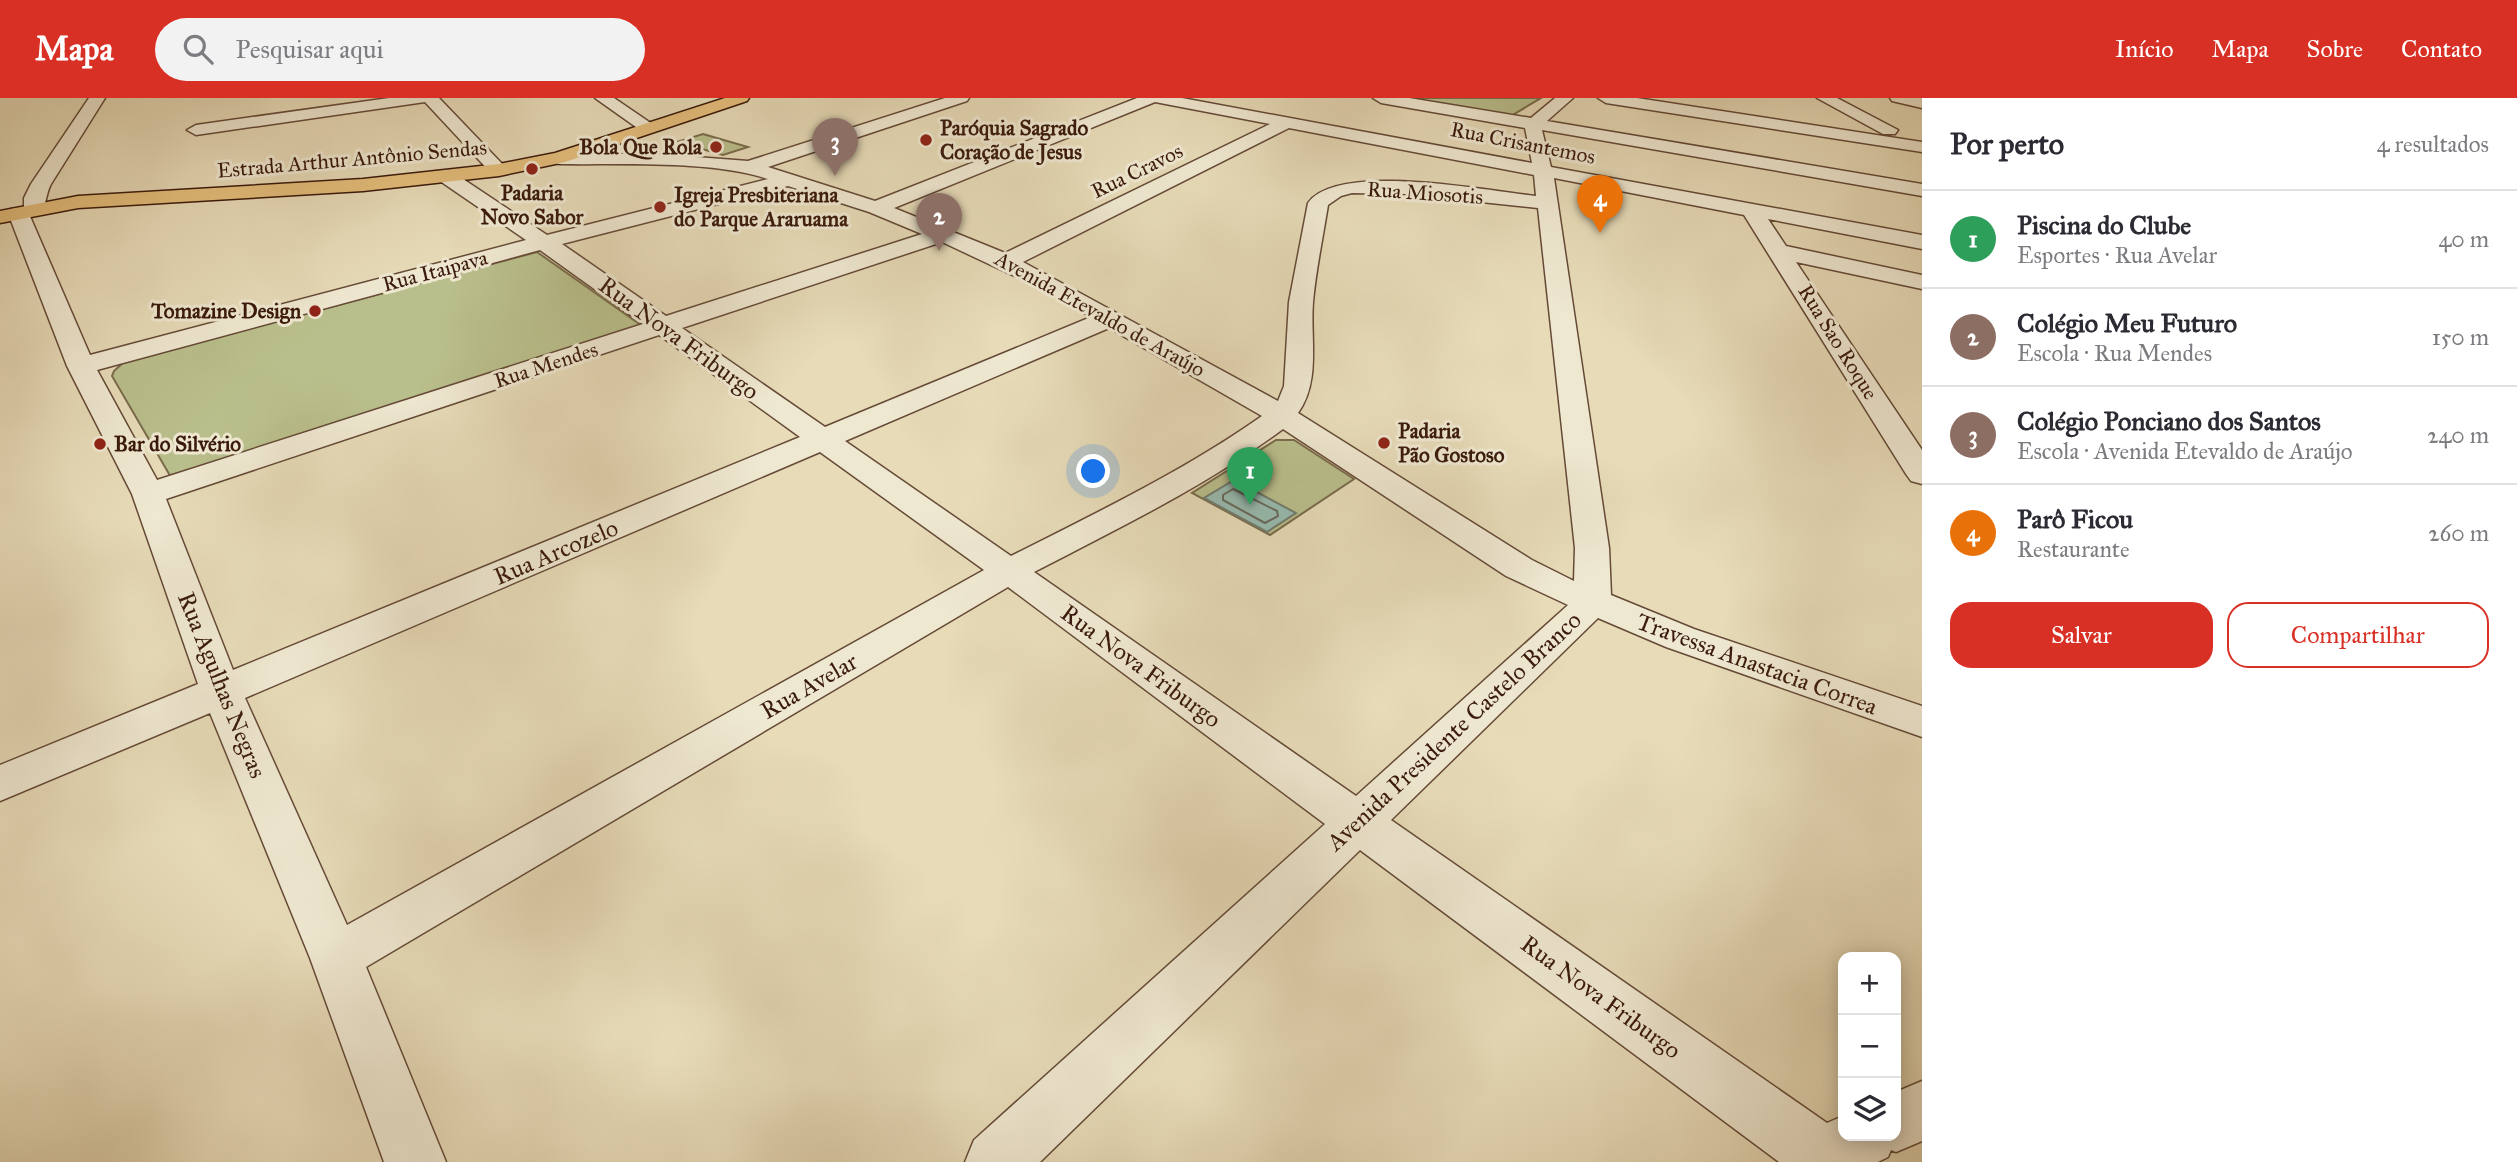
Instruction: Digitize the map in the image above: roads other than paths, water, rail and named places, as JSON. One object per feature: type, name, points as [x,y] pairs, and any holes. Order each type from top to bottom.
[{"type":"main road","name":"Estrada Arthur Antônio Sendas","points":[[17,213],[112,199],[363,185],[499,170],[559,158],[741,98]]},
{"type":"street","points":[[17,213],[34,198],[97,98]]},
{"type":"street","points":[[196,130],[423,98]]},
{"type":"street","points":[[430,98],[499,170]]},
{"type":"street","points":[[603,98],[649,128]]},
{"type":"street","points":[[749,167],[961,98]]},
{"type":"street","points":[[876,208],[1151,98]]},
{"type":"street","name":"Rua Crisantemos","points":[[1157,98],[1288,122],[1544,186],[1752,211],[1922,242]]},
{"type":"street","points":[[1381,98],[1922,190]]},
{"type":"street","points":[[1533,124],[1564,98]]},
{"type":"street","points":[[1606,98],[1922,147]]},
{"type":"street","points":[[1898,98],[1922,103]]},
{"type":"street","points":[[1821,108],[1852,112],[1922,147]]},
{"type":"street","points":[[1821,108],[1886,129],[1922,137]]},
{"type":"street","name":"Rua Cravos","points":[[1007,261],[1288,122]]},
{"type":"street","name":"Avenida Presidente Castelo Branco","points":[[996,1162],[1592,603],[1591,536],[1544,186],[1531,133],[1533,124]]},
{"type":"street","name":"Avenida Etevaldo de Araújo","points":[[559,158],[688,162],[749,167],[876,208],[1007,261],[1282,415],[1519,568],[1592,603]]},
{"type":"street","name":"Rua Nova Friburgo","points":[[447,177],[544,242],[1357,821],[1832,1154]]},
{"type":"street","name":"Rua Itaipava","points":[[80,366],[791,179]]},
{"type":"street","name":"Rua Miosotis","points":[[1282,415],[1293,400],[1298,386],[1301,302],[1318,203],[1326,196],[1337,190],[1369,187],[1544,186]]},
{"type":"street","name":"Rua Sao Roque","points":[[1752,211],[1922,474]]},
{"type":"street","name":"Rua Agulhas Negras","points":[[17,213],[80,366],[148,494],[221,690],[337,958],[415,1162]]},
{"type":"street","name":"Rua Mendes","points":[[148,494],[943,234]]},
{"type":"street","points":[[1780,252],[1922,282]]},
{"type":"street","name":"Rua Arcozelo","points":[[0,784],[1111,318]]},
{"type":"street","name":"Rua Avelar","points":[[337,958],[1009,571],[1149,499],[1245,442],[1282,415]]},
{"type":"street","name":"Travessa Anastacia Correa","points":[[1592,603],[1797,681],[1922,722]]},
{"type":"street","points":[[1901,1120],[1922,1110]]},
{"type":"water","points":[[1234,480],[1296,513],[1267,532],[1204,498]]},
{"type":"place","name":"Paróquia Sagrado Coração de Jesus","points":[[926,140]]},
{"type":"place","name":"Bola Que Rola","points":[[716,147]]},
{"type":"place","name":"Padaria Novo Sabor","points":[[532,169]]},
{"type":"place","name":"Colégio Ponciano dos Santos","points":[[835,176]]},
{"type":"place","name":"Igreja Presbiteriana do Parque Araruama","points":[[660,207]]},
{"type":"place","name":"Parô Ficou","points":[[1600,233]]},
{"type":"place","name":"Colégio Meu Futuro","points":[[939,251]]},
{"type":"place","name":"Tomazine Design","points":[[315,311]]},
{"type":"place","name":"Padaria Pão Gostoso","points":[[1384,443]]},
{"type":"place","name":"Bar do Silvério","points":[[100,444]]},
{"type":"place","name":"Piscina do Clube","points":[[1250,505]]}]
